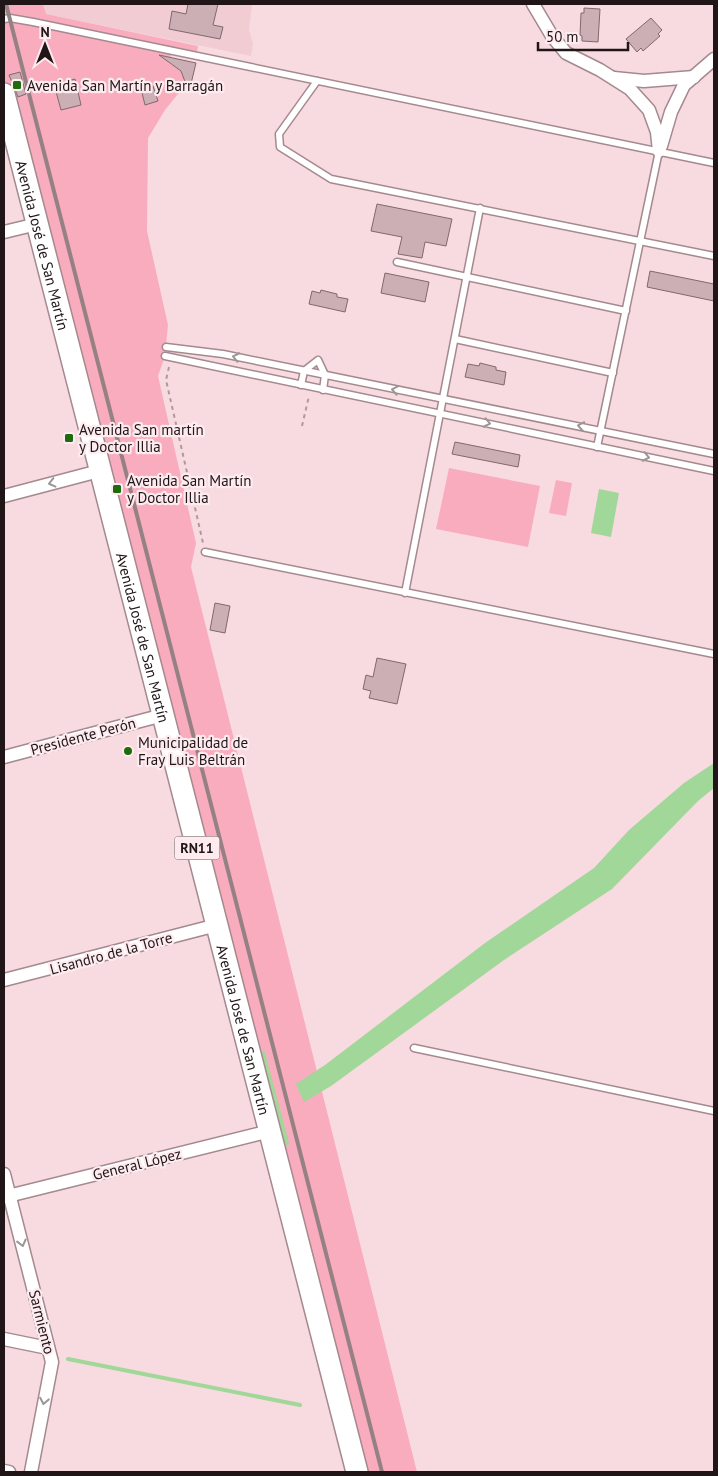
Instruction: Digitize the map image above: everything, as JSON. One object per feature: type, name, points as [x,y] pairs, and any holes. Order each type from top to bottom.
[{"type":"main road","name":"Avenida José de San Martín","points":[[4,94],[99,471],[357,1472]]},
{"type":"street","points":[[533,4],[552,36],[566,53],[630,90],[649,110],[657,132],[659,151]]},
{"type":"street","points":[[659,151],[671,112],[684,85],[714,59]]},
{"type":"street","points":[[612,78],[644,81],[694,76]]},
{"type":"street","points":[[4,232],[37,224]]},
{"type":"street","points":[[4,496],[99,471]]},
{"type":"street","name":"Presidente Perón","points":[[4,757],[163,715]]},
{"type":"street","name":"Lisandro de la Torre","points":[[4,980],[217,925]]},
{"type":"street","name":"General López","points":[[7,1197],[270,1132]]},
{"type":"street","name":"Sarmiento","points":[[4,1174],[7,1197],[52,1362],[31,1472]]},
{"type":"street","points":[[4,1339],[48,1348]]},
{"type":"street","points":[[4,1471],[9,1472]]},
{"type":"lane","points":[[4,19],[10,18],[33,22],[714,163]]},
{"type":"lane","points":[[317,80],[279,134],[280,146],[331,179],[714,256]]},
{"type":"lane","points":[[598,447],[639,240],[659,151]]},
{"type":"lane","points":[[406,592],[480,208]]},
{"type":"lane","points":[[397,262],[626,311]]},
{"type":"lane","points":[[455,338],[613,373]]},
{"type":"lane","points":[[166,348],[223,354],[714,454]]},
{"type":"lane","points":[[168,357],[714,471]]},
{"type":"lane","points":[[301,385],[304,371],[318,360],[325,375],[323,390]]},
{"type":"lane","points":[[205,552],[714,654]]},
{"type":"lane","points":[[414,1048],[714,1111]]},
{"type":"path","points":[[168,357],[166,380],[205,552]]},
{"type":"path","points":[[302,426],[311,387]]},
{"type":"shaded area","points":[[4,4],[43,4],[46,14],[198,46],[197,52],[173,47],[169,63],[181,71],[186,84],[165,110],[148,138],[147,231],[168,325],[165,356],[158,376],[196,543],[191,567],[417,1472],[357,1472],[4,94]]},
{"type":"shaded area","points":[[43,4],[252,4],[249,30],[253,44],[251,56],[45,14]]},
{"type":"shaded area","points":[[449,468],[540,486],[528,547],[436,529]]},
{"type":"shaded area","points":[[556,480],[572,483],[566,516],[549,513]]},
{"type":"shaded area","points":[[599,489],[619,493],[611,537],[591,533]]},
{"type":"shaded area","points":[[714,763],[714,788],[698,801],[612,889],[504,960],[331,1086],[304,1102],[296,1084],[325,1065],[485,943],[594,868],[629,830],[684,783]]},
{"type":"building","points":[[188,4],[218,4],[213,25],[223,27],[220,39],[169,29],[172,11],[186,14]]},
{"type":"building","points":[[584,8],[600,9],[598,42],[582,41],[582,36],[580,35],[581,13],[584,13]]},
{"type":"building","points":[[651,18],[662,30],[658,34],[660,36],[643,51],[641,48],[637,52],[626,39]]},
{"type":"building","points":[[159,55],[196,63],[189,92],[181,71]]},
{"type":"building","points":[[20,72],[26,94],[18,97],[9,75]]},
{"type":"building","points":[[75,79],[81,105],[61,110],[55,88],[61,87],[60,83]]},
{"type":"building","points":[[153,86],[158,101],[145,105],[141,89]]},
{"type":"building","points":[[377,204],[452,219],[446,246],[425,242],[422,258],[398,254],[402,237],[371,231]]},
{"type":"building","points":[[650,271],[714,284],[714,301],[647,287]]},
{"type":"building","points":[[385,273],[429,282],[425,302],[381,293]]},
{"type":"building","points":[[321,290],[337,294],[337,297],[348,299],[345,312],[309,304],[312,291],[320,293]]},
{"type":"building","points":[[480,363],[506,372],[504,385],[465,377],[468,364],[479,366]]},
{"type":"building","points":[[455,442],[520,455],[518,467],[452,454]]},
{"type":"building","points":[[215,603],[230,606],[225,633],[210,630]]},
{"type":"building","points":[[377,658],[406,664],[397,704],[369,698],[371,691],[363,689],[366,675],[373,677]]},
{"type":"waterway","points":[[263,1053],[287,1143]]},
{"type":"waterway","points":[[68,1359],[300,1405]]},
{"type":"railway","points":[[6,4],[382,1472]]},
{"type":"place","name":"Avenida San Martín y Barragán","points":[[17,85]]},
{"type":"place","name":"Avenida San martín y Doctor Illia","points":[[69,438]]},
{"type":"place","name":"Avenida San Martín y Doctor Illia","points":[[117,489]]},
{"type":"place","name":"Municipalidad de Fray Luis Beltrán","points":[[128,751]]}]
